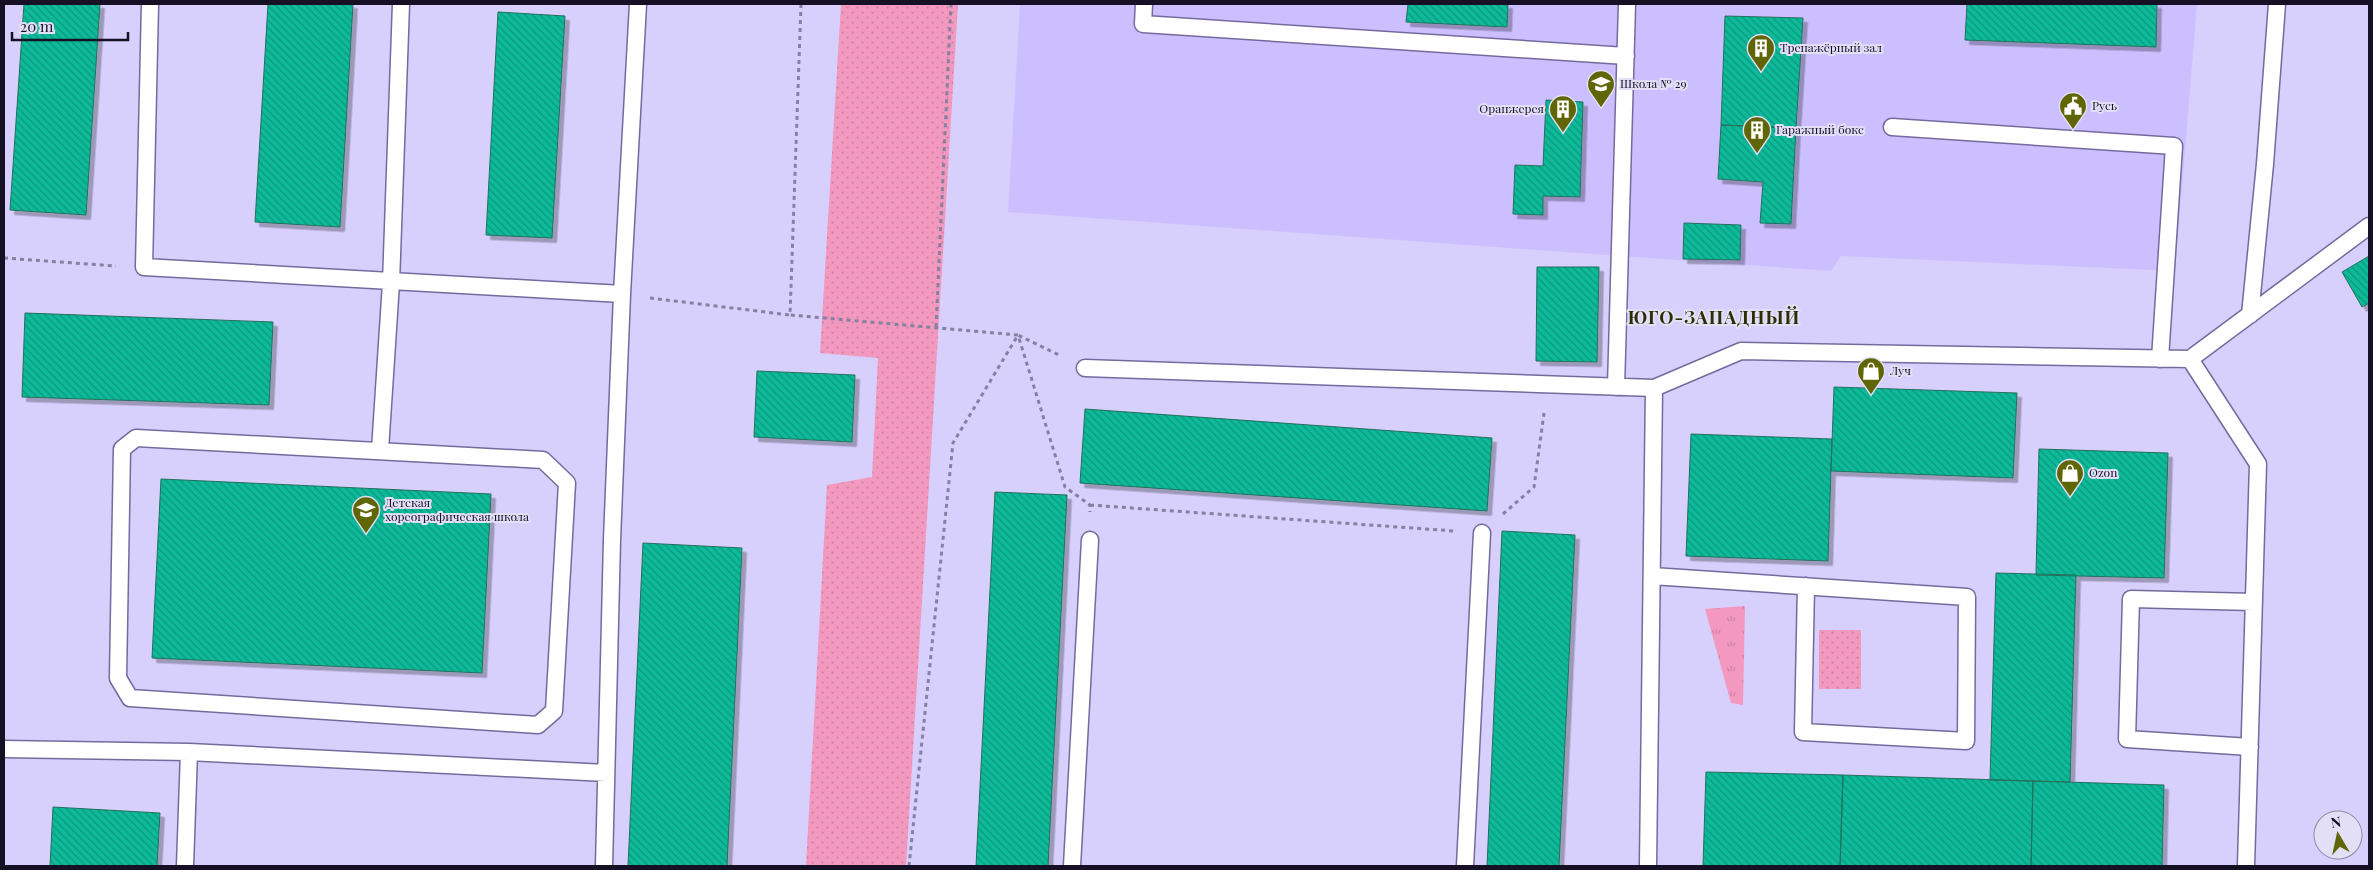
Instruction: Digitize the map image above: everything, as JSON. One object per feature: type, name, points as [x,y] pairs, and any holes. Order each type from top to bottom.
[{"type":"lane","points":[[150,4],[144,268],[622,294]]},
{"type":"lane","points":[[380,450],[390,282],[401,4]]},
{"type":"lane","points":[[604,866],[612,540],[622,294],[638,4]]},
{"type":"lane","points":[[1144,4],[1143,24],[1626,56]]},
{"type":"lane","points":[[1616,387],[1627,4]]},
{"type":"lane","points":[[2250,315],[2277,4]]},
{"type":"lane","points":[[1892,127],[2174,146],[2160,358]]},
{"type":"lane","points":[[1085,368],[1654,388],[1741,351],[2190,359],[2369,226]]},
{"type":"lane","points":[[2190,359],[2258,464],[2246,866]]},
{"type":"lane","points":[[1648,866],[1654,388]]},
{"type":"lane","points":[[136,438],[380,450],[543,460],[567,483],[554,711],[538,725],[130,698],[118,678],[122,449],[136,438]]},
{"type":"lane","points":[[1465,866],[1482,533]]},
{"type":"lane","points":[[1072,866],[1090,540]]},
{"type":"lane","points":[[1652,576],[1967,596],[1966,741],[1803,732],[1806,586]]},
{"type":"lane","points":[[2250,747],[2127,739],[2131,599],[2254,602]]},
{"type":"lane","points":[[4,749],[189,752],[606,773]]},
{"type":"lane","points":[[185,866],[189,752]]},
{"type":"path","points":[[790,315],[801,4]]},
{"type":"path","points":[[936,327],[951,4]]},
{"type":"path","points":[[4,258],[144,268]]},
{"type":"path","points":[[622,294],[790,315],[1018,335],[1085,368]]},
{"type":"path","points":[[1018,335],[1065,487],[1090,505],[1482,533],[1534,487],[1548,384]]},
{"type":"path","points":[[909,866],[953,443],[1018,335]]},
{"type":"path","points":[[1090,505],[1090,540]]},
{"type":"shaded area","name":"Школа № 29","points":[[1020,4],[2197,4],[2175,271],[1841,256],[1831,271],[1008,212]]},
{"type":"green space","points":[[841,4],[958,4],[906,866],[806,866],[827,485],[872,477],[878,358],[820,353]]},
{"type":"green space","points":[[1745,606],[1743,705],[1731,703],[1705,609]]},
{"type":"green space","points":[[1819,630],[1861,630],[1861,689],[1819,689]]},
{"type":"building","points":[[24,4],[100,4],[86,215],[10,210]]},
{"type":"building","points":[[268,4],[353,4],[340,227],[255,222]]},
{"type":"building","points":[[1408,4],[1508,4],[1507,27],[1406,22]]},
{"type":"building","points":[[1967,4],[2157,4],[2156,47],[1965,40]]},
{"type":"building","points":[[498,12],[565,16],[552,238],[486,235]]},
{"type":"building","name":"Тренажёрный зал","points":[[1725,16],[1803,18],[1796,128],[1721,125]]},
{"type":"building","name":"Оранжерея","points":[[1546,100],[1583,102],[1580,197],[1543,196],[1543,215],[1513,214],[1515,165],[1543,166]]},
{"type":"building","name":"Гаражный бокс","points":[[1721,125],[1796,128],[1791,224],[1760,223],[1763,182],[1718,179]]},
{"type":"building","points":[[1684,223],[1741,225],[1740,260],[1683,259]]},
{"type":"building","points":[[2369,256],[2369,303],[2362,307],[2342,272]]},
{"type":"building","points":[[1537,267],[1599,267],[1597,362],[1536,361]]},
{"type":"building","points":[[25,313],[273,322],[269,405],[22,397]]},
{"type":"building","points":[[757,371],[855,375],[852,442],[754,437]]},
{"type":"building","points":[[1834,387],[2017,393],[2013,478],[1831,471]]},
{"type":"building","points":[[1085,409],[1492,438],[1487,511],[1080,483]]},
{"type":"building","points":[[1691,434],[1832,439],[1828,561],[1686,556]]},
{"type":"building","points":[[2039,449],[2168,453],[2164,578],[2036,575]]},
{"type":"building","points":[[161,479],[491,494],[482,673],[152,658]]},
{"type":"building","points":[[995,492],[1067,495],[1048,866],[976,866]]},
{"type":"building","points":[[1502,531],[1575,535],[1559,866],[1487,866]]},
{"type":"building","points":[[643,543],[742,548],[727,866],[628,866]]},
{"type":"building","points":[[1996,573],[2076,575],[2070,782],[1990,780]]},
{"type":"building","points":[[1706,772],[1843,775],[1840,866],[1703,866]]},
{"type":"building","points":[[1843,775],[2033,781],[2031,866],[1840,866]]},
{"type":"building","points":[[2033,781],[2164,785],[2162,866],[2031,866]]},
{"type":"building","points":[[53,807],[160,813],[157,866],[50,866]]},
{"type":"place","name":"Тренажёрный зал","points":[[1761,72]]},
{"type":"place","name":"Школа № 29","points":[[1601,108]]},
{"type":"place","name":"Русь","points":[[2073,130]]},
{"type":"place","name":"Оранжерея","points":[[1563,133]]},
{"type":"place","name":"Гаражный бокс","points":[[1757,154]]},
{"type":"place","name":"Луч","points":[[1871,395]]},
{"type":"place","name":"Ozon","points":[[2070,497]]},
{"type":"place","name":"Детская хореографическая школа","points":[[366,534]]},
{"type":"district","name":"ЮГО-ЗАПАДНЫЙ","points":[[1714,318]]}]
